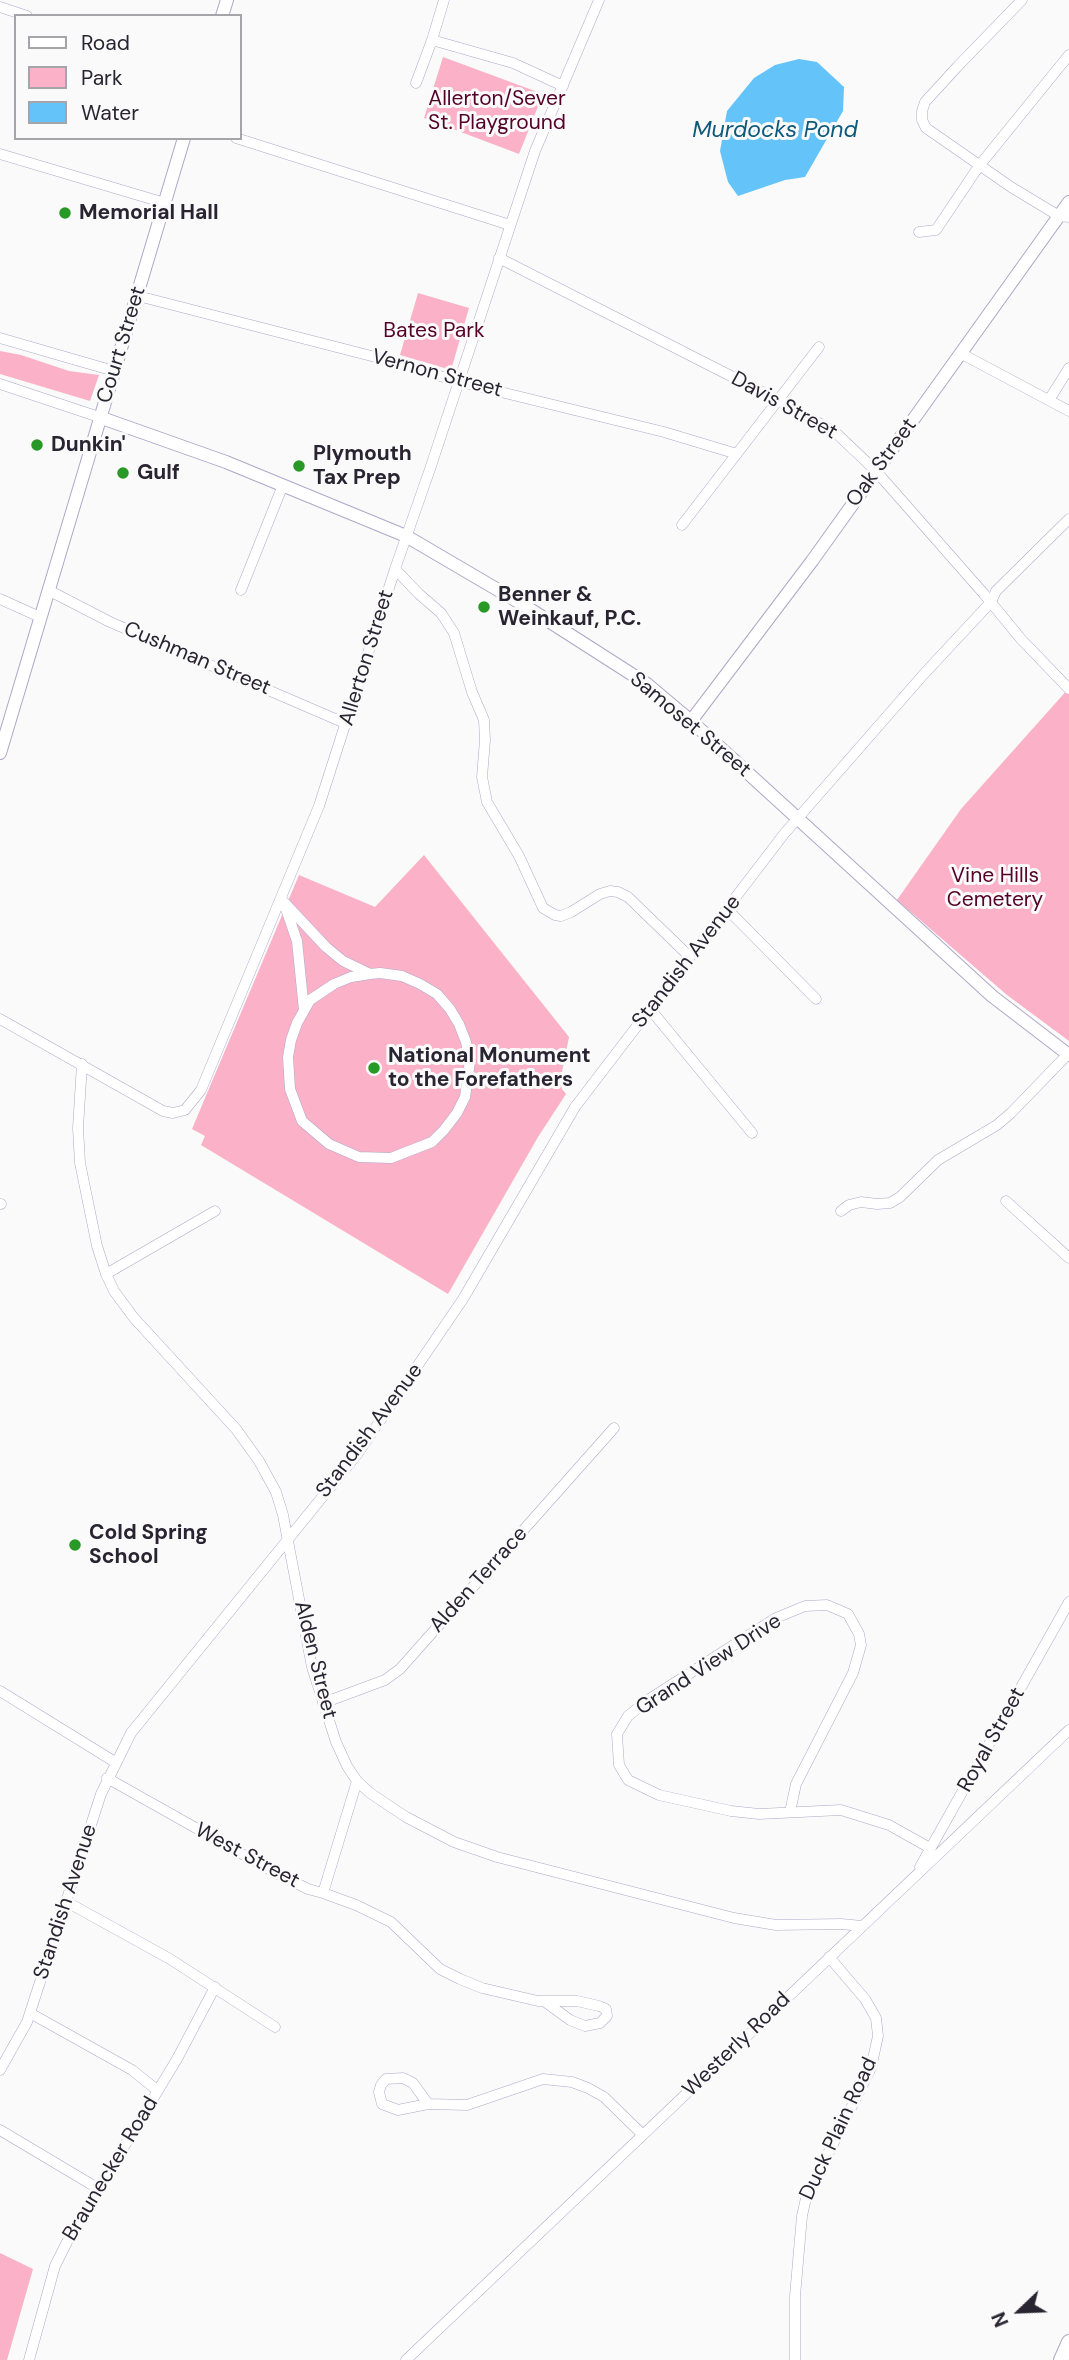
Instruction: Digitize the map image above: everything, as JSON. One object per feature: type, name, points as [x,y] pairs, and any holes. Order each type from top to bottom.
[{"type":"highway","points":[[1061,2360],[1069,2342]]},
{"type":"main road","name":"Court Street","points":[[0,753],[183,140]]},
{"type":"main road","name":"Oak Street","points":[[691,721],[1064,216],[1069,202]]},
{"type":"main road","name":"Samoset Street","points":[[99,417],[283,485],[406,536],[472,573],[647,684],[992,996],[1069,1055]]},
{"type":"street","points":[[416,83],[444,0]]},
{"type":"street","name":"Allerton Street","points":[[0,1018],[163,1111],[173,1113],[185,1110],[201,1090],[319,806],[535,150],[599,0]]},
{"type":"street","points":[[1023,0],[925,102],[921,116],[926,128],[979,166],[1064,216]]},
{"type":"street","points":[[0,7],[21,14]]},
{"type":"street","points":[[432,40],[513,63],[563,86]]},
{"type":"street","points":[[919,232],[936,230],[979,166],[1069,55]]},
{"type":"street","points":[[242,140],[510,225]]},
{"type":"street","points":[[0,154],[165,203]]},
{"type":"street","name":"Davis Street","points":[[499,258],[835,432],[875,470],[1021,639],[1069,689]]},
{"type":"street","name":"Vernon Street","points":[[138,296],[383,359],[460,382],[664,432],[737,454]]},
{"type":"street","points":[[0,338],[114,371]]},
{"type":"street","points":[[682,525],[819,347]]},
{"type":"street","points":[[961,354],[1069,411]]},
{"type":"street","points":[[1049,400],[1069,368]]},
{"type":"street","points":[[0,384],[99,417]]},
{"type":"street","points":[[242,590],[283,485]]},
{"type":"street","name":"Standish Avenue","points":[[0,2070],[30,2013],[107,1779],[131,1733],[358,1453],[463,1299],[575,1107],[797,818],[991,602],[1004,582],[1069,519]]},
{"type":"street","points":[[395,569],[441,613],[454,633],[472,692],[484,719],[482,777],[487,802],[519,856],[543,908],[561,916],[600,894],[618,892],[628,897],[690,957]]},
{"type":"street","name":"Cushman Street","points":[[48,590],[110,621],[347,724]]},
{"type":"street","points":[[0,598],[40,617]]},
{"type":"street","points":[[281,899],[326,947],[343,961],[370,974]]},
{"type":"street","points":[[281,899],[297,941],[303,1010]]},
{"type":"street","points":[[727,909],[816,999]]},
{"type":"street","points":[[370,974],[402,976],[436,994],[450,1009],[466,1042],[470,1060],[465,1097],[444,1130],[432,1142],[391,1158],[359,1157],[329,1143],[308,1127],[302,1121],[294,1103],[288,1073],[291,1040],[303,1010],[319,992],[351,977],[370,974]]},
{"type":"street","points":[[650,1009],[751,1133]]},
{"type":"street","points":[[841,1211],[849,1205],[861,1202],[890,1203],[900,1198],[938,1160],[1011,1114],[1069,1055]]},
{"type":"street","name":"Alden Street","points":[[82,1064],[78,1128],[80,1163],[97,1246],[106,1274],[114,1291],[134,1318],[219,1410],[259,1461],[276,1492],[288,1538],[312,1667],[336,1742],[356,1781],[406,1817],[454,1842],[497,1857],[734,1918],[776,1925],[862,1926]]},
{"type":"street","points":[[1006,1201],[1069,1258]]},
{"type":"street","points":[[106,1274],[215,1211]]},
{"type":"street","name":"Alden Terrace","points":[[323,1703],[385,1680],[400,1669],[614,1428]]},
{"type":"street","name":"Royal Street","points":[[914,1876],[1069,1602]]},
{"type":"street","name":"Grand View Drive","points":[[790,1812],[796,1784],[853,1673],[860,1645],[859,1634],[848,1614],[827,1605],[805,1606],[776,1618],[648,1700],[628,1716],[617,1734],[619,1765],[628,1780],[659,1795],[731,1811],[759,1814],[841,1810],[889,1825],[930,1848]]},
{"type":"street","points":[[0,1691],[116,1762]]},
{"type":"street","name":"Westerly Road","points":[[406,2360],[1069,1730]]},
{"type":"street","name":"West Street","points":[[107,1779],[274,1872],[308,1889],[323,1893],[356,1781]]},
{"type":"street","points":[[323,1893],[391,1922],[440,1969],[460,1979],[482,1988],[544,2001],[576,2001],[599,2006],[606,2009],[607,2015],[600,2023],[584,2026],[570,2020],[544,2001]]},
{"type":"street","points":[[65,1902],[117,1928],[275,2027]]},
{"type":"street","name":"Duck Plain Road","points":[[795,2360],[794,2296],[806,2198],[871,2068],[878,2036],[876,2018],[865,1999],[829,1957]]},
{"type":"street","name":"Braunecker Road","points":[[29,2360],[55,2266],[177,2059],[215,1987]]},
{"type":"street","points":[[30,2013],[132,2070],[157,2090]]},
{"type":"street","points":[[428,2104],[414,2083],[402,2078],[386,2079],[381,2085],[379,2092],[382,2104],[390,2108],[408,2109],[428,2104],[467,2105],[528,2082],[555,2079],[588,2088],[604,2097],[642,2134]]},
{"type":"street","points":[[0,2130],[99,2189]]},
{"type":"green space","name":"Allerton/Sever St. Playground","points":[[443,57],[543,94],[519,154],[424,118]]},
{"type":"green space","name":"Bates Park","points":[[418,293],[469,308],[451,370],[400,355]]},
{"type":"green space","points":[[0,351],[69,371],[99,375],[90,401],[0,374]]},
{"type":"green space","name":"Vine Hills Cemetery","points":[[1069,688],[1069,1041],[1007,995],[897,900],[961,809]]},
{"type":"green space","points":[[424,855],[569,1037],[560,1082],[566,1094],[538,1137],[448,1294],[201,1145],[205,1136],[192,1129],[299,875],[375,907]]},
{"type":"green space","points":[[0,2253],[33,2269],[7,2360],[0,2360]]},
{"type":"water","name":"Murdocks Pond","points":[[799,59],[817,62],[844,87],[843,111],[805,177],[785,180],[738,196],[728,182],[720,151],[727,111],[754,78],[775,65]]},
{"type":"place","name":"Memorial Hall","points":[[65,213]]},
{"type":"place","name":"Dunkin'","points":[[37,445]]},
{"type":"place","name":"Plymouth Tax Prep","points":[[299,466]]},
{"type":"place","name":"Gulf","points":[[123,473]]},
{"type":"place","name":"Benner & Weinkauf, P.C.","points":[[484,607]]},
{"type":"place","name":"National Monument to the Forefathers","points":[[374,1068]]},
{"type":"place","name":"Cold Spring School","points":[[75,1545]]}]
